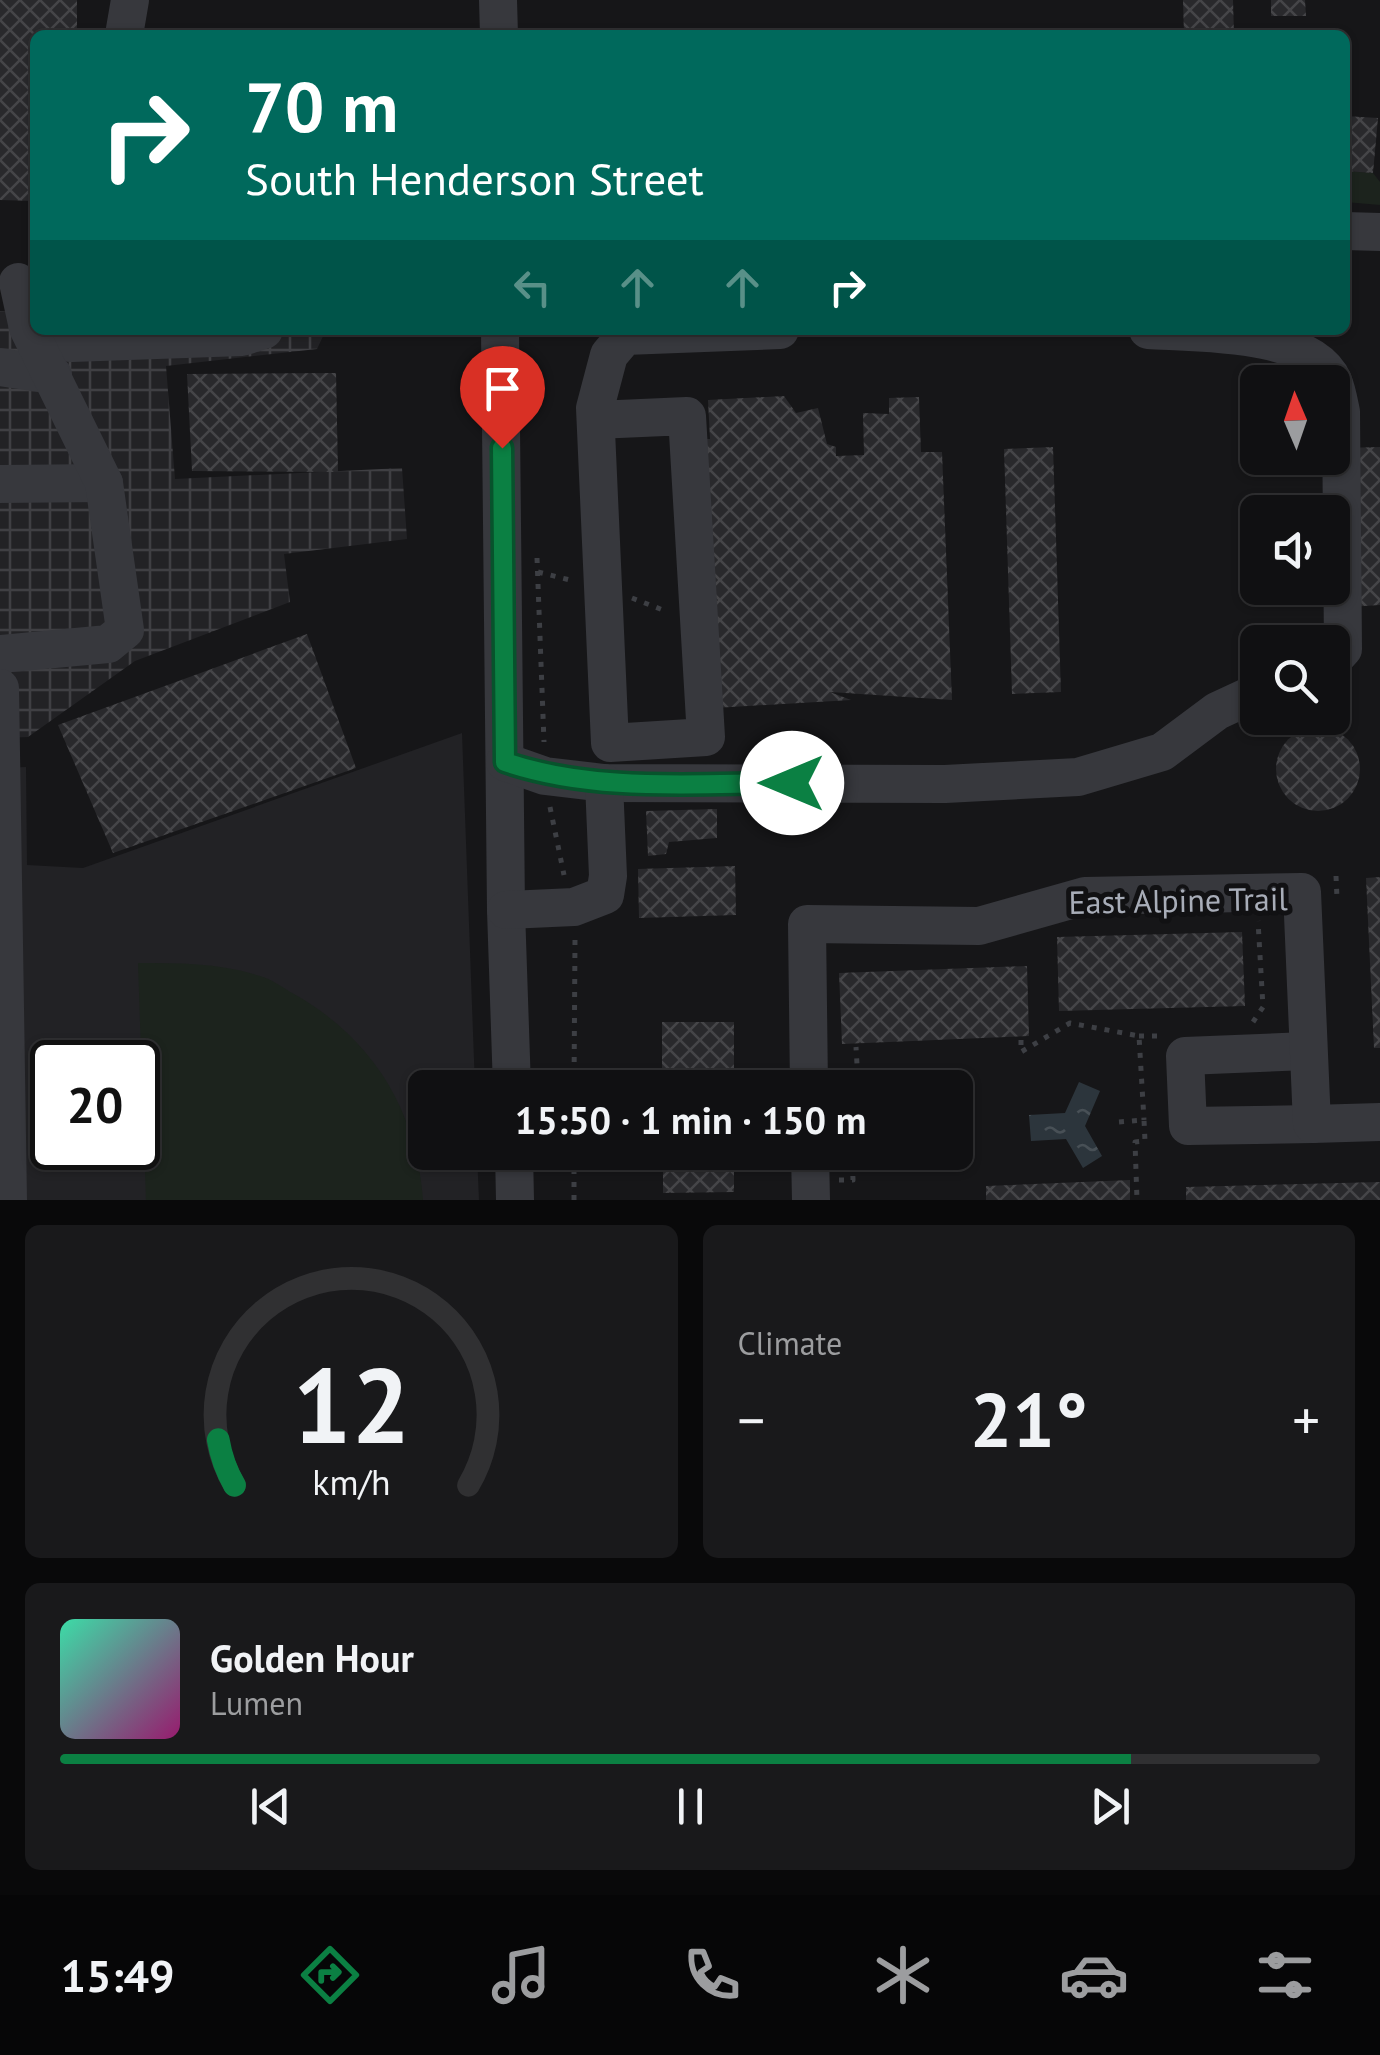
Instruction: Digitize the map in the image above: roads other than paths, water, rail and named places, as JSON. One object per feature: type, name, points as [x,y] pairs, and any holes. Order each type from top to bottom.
[{"type":"street","points":[[125,30],[130,0]]},
{"type":"street","points":[[498,0],[499,30]]},
{"type":"street","points":[[1350,232],[1380,232]]},
{"type":"street","points":[[18,282],[30,328]]},
{"type":"street","points":[[0,654],[108,644],[125,630],[104,482],[33,335]]},
{"type":"street","points":[[34,339],[72,344],[235,335]]},
{"type":"street","points":[[500,335],[511,1070]]},
{"type":"street","points":[[596,420],[687,416],[706,737],[610,742],[595,408],[608,355],[625,336],[651,335]]},
{"type":"street","points":[[1219,335],[1262,338],[1304,353],[1332,377],[1341,412],[1343,625]]},
{"type":"street","points":[[0,366],[53,376]]},
{"type":"street","points":[[0,484],[104,482]]},
{"type":"street","points":[[0,688],[8,1200]]},
{"type":"street","points":[[505,762],[545,776],[604,782],[946,784],[1078,777],[1162,752],[1217,711],[1240,700]]},
{"type":"street","points":[[506,910],[574,907],[605,895],[608,876],[604,782]]},
{"type":"street","name":"East Alpine Trail","points":[[809,1070],[807,924],[979,926],[1085,896],[1302,892],[1312,1124]]},
{"type":"street","points":[[1307,1051],[1185,1056],[1188,1126],[1380,1122]]},
{"type":"street","points":[[514,1170],[515,1200]]},
{"type":"street","points":[[810,1170],[811,1200]]},
{"type":"water","points":[[1079,1082],[1100,1091],[1085,1126],[1102,1156],[1083,1168],[1066,1139],[1031,1141],[1029,1115],[1065,1113]]}]
